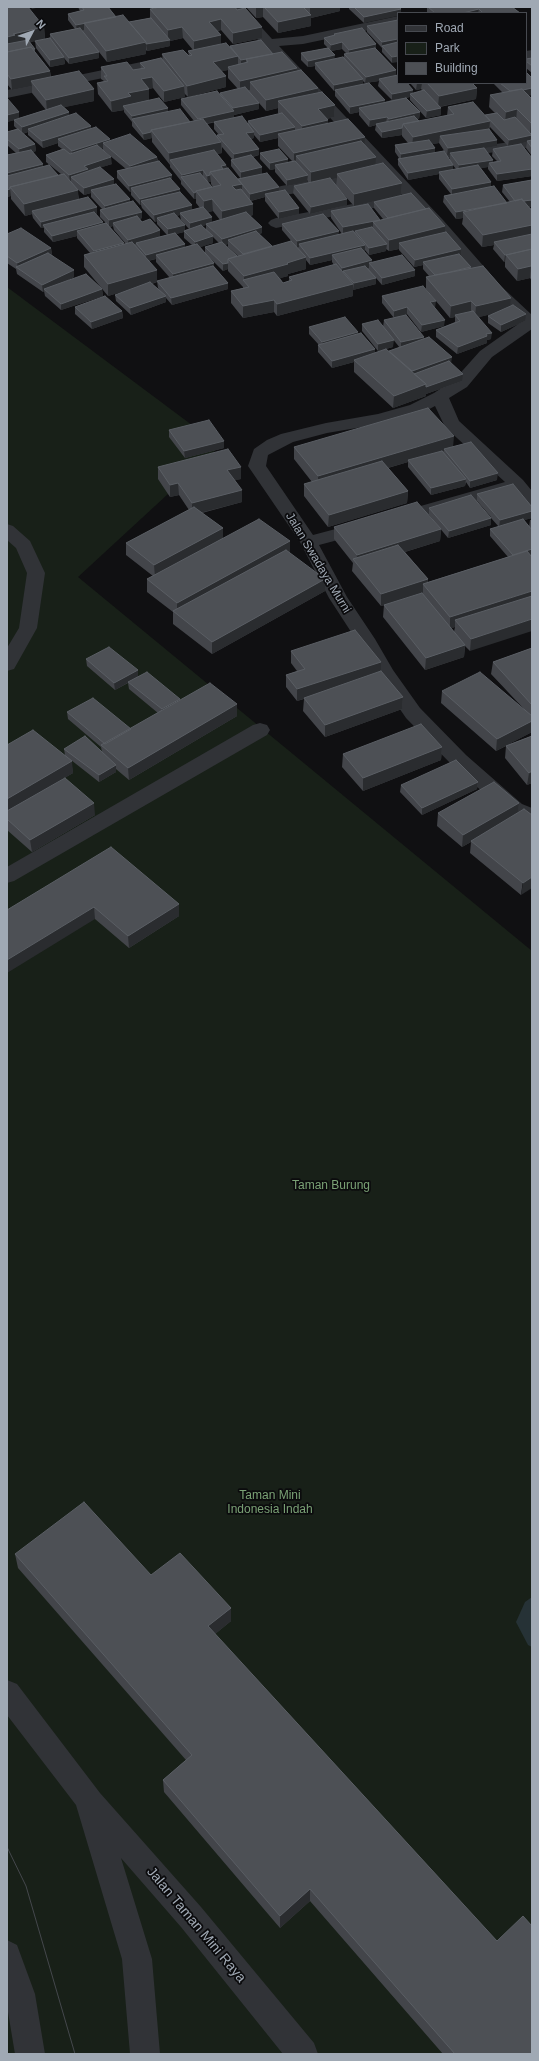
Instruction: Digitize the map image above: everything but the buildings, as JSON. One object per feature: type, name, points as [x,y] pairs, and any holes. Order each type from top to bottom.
[{"type":"street","points":[[236,7],[301,80],[413,197],[495,289],[531,323]]},
{"type":"street","points":[[246,46],[268,42],[303,40],[397,20]]},
{"type":"street","points":[[7,94],[185,58]]},
{"type":"street","points":[[281,191],[384,168],[532,143]]},
{"type":"street","points":[[276,223],[413,197]]},
{"type":"street","name":"Jalan Swadaya Murni","points":[[524,813],[459,760],[413,713],[385,673],[366,639],[338,598],[309,542],[257,466],[260,453],[273,444],[287,438],[326,428],[380,419],[416,409],[440,397],[462,383],[486,354],[531,323]]},
{"type":"street","points":[[440,397],[451,423],[517,484],[532,502]]},
{"type":"street","points":[[309,542],[517,484]]},
{"type":"street","points":[[7,530],[24,545],[36,573],[28,628],[7,665]]},
{"type":"street","points":[[7,876],[260,730]]},
{"type":"street","name":"Jalan Taman Mini Raya","points":[[7,1694],[88,1798],[191,1917],[303,2054]]},
{"type":"street","name":"Jalan Taman Mini Raya","points":[[88,1798],[137,1959],[145,2054]]},
{"type":"street","points":[[7,1955],[20,1994],[30,2054]]},
{"type":"green space","name":"Taman Mini Indonesia Indah","points":[[7,287],[220,446],[78,577],[532,951],[532,2054],[7,2054]]},
{"type":"shaded area","points":[[532,1597],[532,1647],[528,1645],[516,1622],[525,1602]]},
{"type":"tram line","points":[[7,1847],[26,1886],[75,2054]]},
{"type":"park label","name":"Taman Burung","points":[[331,1186]]}]
